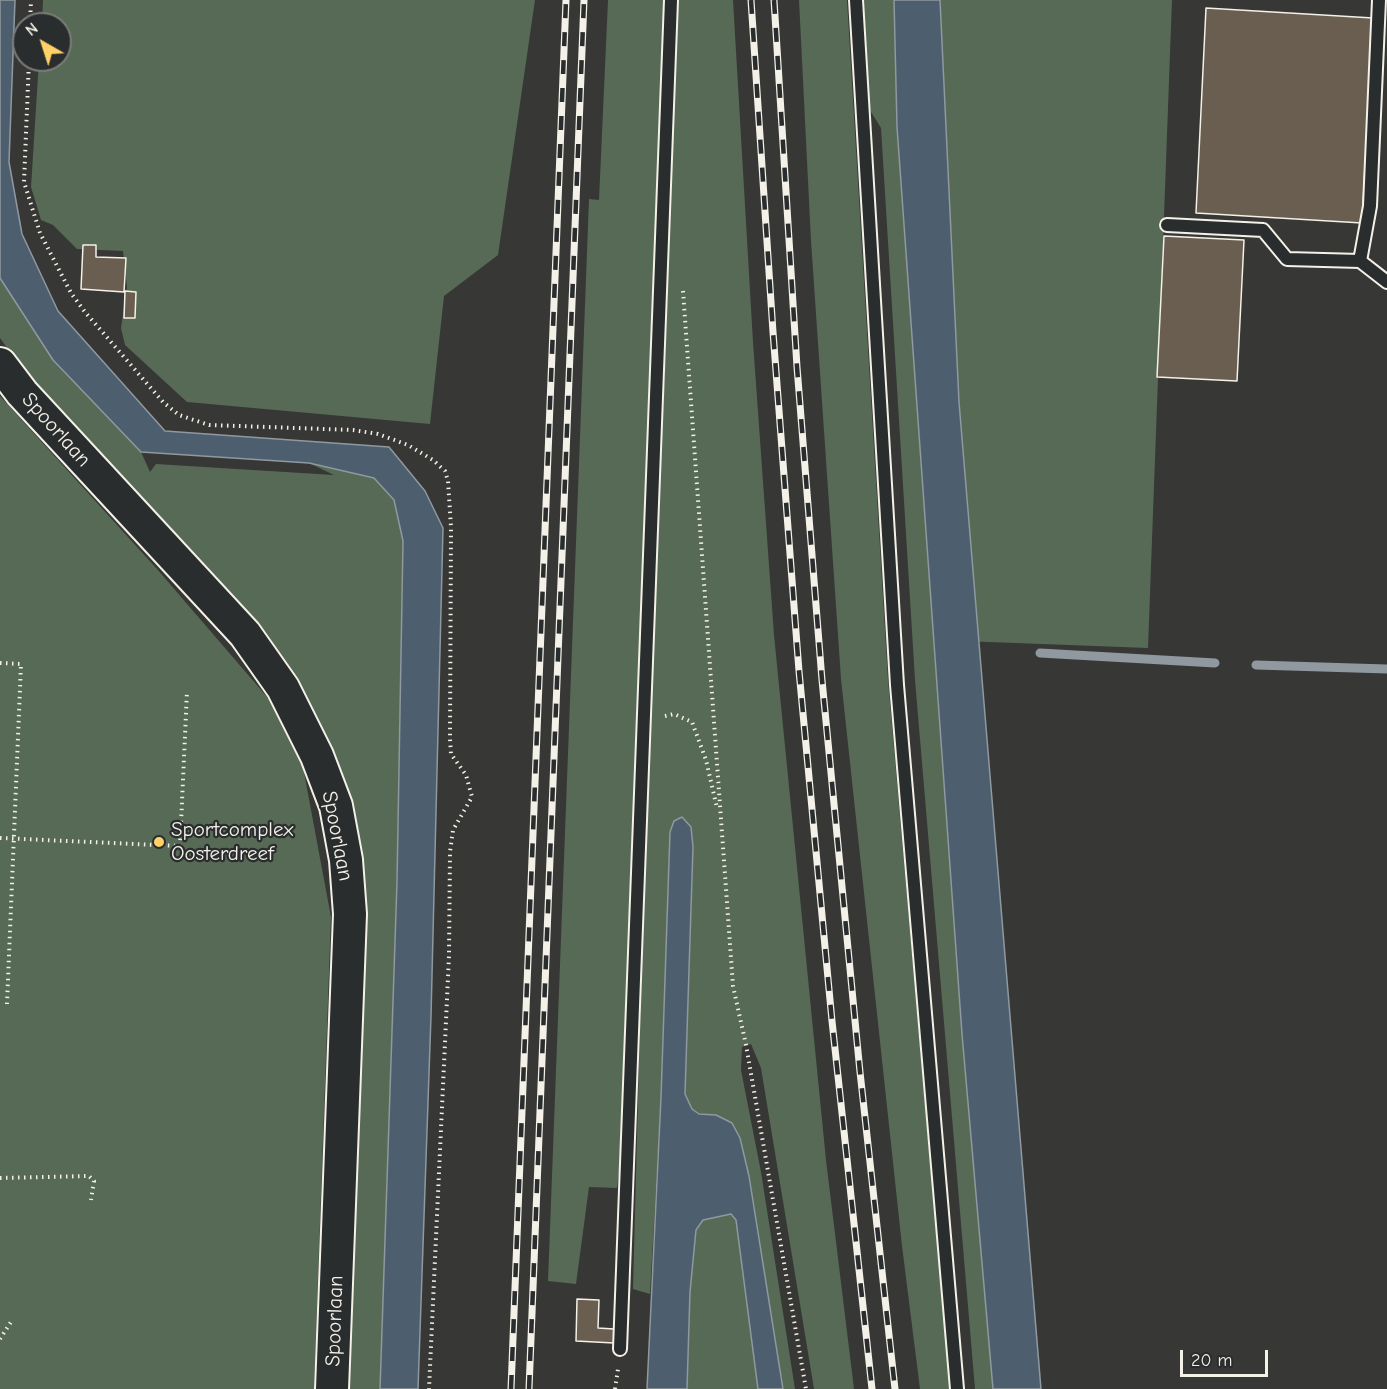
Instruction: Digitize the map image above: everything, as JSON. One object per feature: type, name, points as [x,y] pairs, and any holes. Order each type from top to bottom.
[{"type":"main road","name":"Spoorlaan","points":[[0,364],[22,393],[244,634],[283,688],[317,756],[336,806],[345,860],[350,914],[332,1389]]},
{"type":"lane","points":[[620,1349],[671,0]]},
{"type":"lane","points":[[856,0],[897,685],[957,1389]]},
{"type":"lane","points":[[1360,261],[1370,206],[1379,0]]},
{"type":"lane","points":[[1167,225],[1263,230],[1287,259],[1360,261],[1387,282]]},
{"type":"path","points":[[28,72],[24,182],[40,233],[71,293],[162,402],[179,415],[209,425],[353,430],[378,434],[408,445],[433,460],[445,471],[448,481],[451,527],[451,754],[466,775],[472,797],[453,831],[450,852],[449,956],[429,1389]]},
{"type":"path","points":[[683,281],[733,986],[746,1045],[806,1389]]},
{"type":"path","points":[[0,663],[21,664],[7,1004]]},
{"type":"path","points":[[0,838],[180,846],[187,691]]},
{"type":"path","points":[[644,729],[659,717],[674,714],[692,722],[706,760],[720,823]]},
{"type":"path","points":[[0,1178],[89,1176],[94,1180],[92,1200]]},
{"type":"path","points":[[0,1339],[11,1322]]},
{"type":"green space","points":[[43,0],[535,0],[498,255],[444,296],[430,424],[187,402],[125,345],[121,328],[127,287],[123,251],[77,249],[53,225],[41,220],[31,187],[38,72],[72,72],[72,12],[42,12]]},
{"type":"green space","points":[[608,0],[665,0],[619,1173],[617,1188],[589,1187],[576,1284],[548,1281],[589,199],[599,200]]},
{"type":"green space","points":[[677,0],[733,0],[753,342],[774,635],[826,1160],[854,1389],[814,1389],[761,1068],[751,1044],[742,1047],[741,1070],[761,1172],[795,1389],[783,1389],[749,1176],[740,1138],[716,1115],[699,1114],[692,1109],[685,1094],[693,847],[670,832],[661,1097],[650,1294],[633,1289],[648,721],[665,367]]},
{"type":"green space","points":[[799,0],[847,0],[888,680],[950,1389],[920,1389],[902,1246],[841,679],[811,241]]},
{"type":"green space","points":[[863,0],[894,0],[897,127],[962,1034],[993,1389],[975,1389],[915,680],[881,128],[868,107]]},
{"type":"green space","points":[[927,0],[1172,0],[1148,648],[962,641]]},
{"type":"green space","points":[[0,278],[53,360],[141,452],[150,472],[156,464],[334,475],[309,463],[374,478],[394,500],[403,541],[397,882],[380,1389],[345,1389],[351,821],[329,743],[289,666],[223,587],[28,378],[0,338]]},
{"type":"green space","name":"Sportcomplex Oosterdreef","points":[[0,396],[157,569],[268,698],[303,767],[331,917],[314,1389],[0,1389]]},
{"type":"green space","points":[[731,1214],[736,1220],[758,1389],[687,1389],[690,1292],[696,1230],[703,1220]]},
{"type":"water","points":[[0,0],[15,0],[15,12],[12,12],[9,162],[22,234],[58,311],[165,431],[389,447],[425,491],[443,528],[431,1016],[418,1389],[380,1389],[397,882],[403,541],[394,500],[374,478],[309,463],[141,452],[53,360],[0,278]]},
{"type":"water","points":[[894,0],[940,0],[959,402],[1041,1389],[993,1389],[962,1034],[897,127]]},
{"type":"water","points":[[682,817],[691,827],[693,847],[685,1094],[692,1109],[699,1114],[716,1115],[732,1123],[740,1138],[749,1176],[783,1389],[758,1389],[736,1220],[731,1214],[703,1220],[696,1230],[690,1292],[687,1389],[647,1389],[661,1097],[670,832],[674,821]]},
{"type":"building","points":[[1206,8],[1373,18],[1362,223],[1196,213]]},
{"type":"building","points":[[1164,236],[1244,240],[1237,381],[1157,377]]},
{"type":"building","points":[[83,245],[96,245],[96,257],[126,258],[124,292],[81,289]]},
{"type":"building","points":[[125,291],[136,292],[135,318],[124,318]]},
{"type":"building","points":[[577,1299],[599,1300],[598,1328],[614,1329],[614,1343],[576,1341]]},
{"type":"waterway","points":[[1040,653],[1215,663]]},
{"type":"waterway","points":[[1256,665],[1387,669]]},
{"type":"railway","points":[[511,1389],[566,0]]},
{"type":"railway","points":[[529,1389],[584,0]]},
{"type":"railway","points":[[751,0],[799,671],[832,1021],[872,1389]]},
{"type":"railway","points":[[774,0],[797,367],[822,680],[860,1072],[895,1389]]},
{"type":"place","name":"Sportcomplex Oosterdreef","points":[[159,842]]}]
